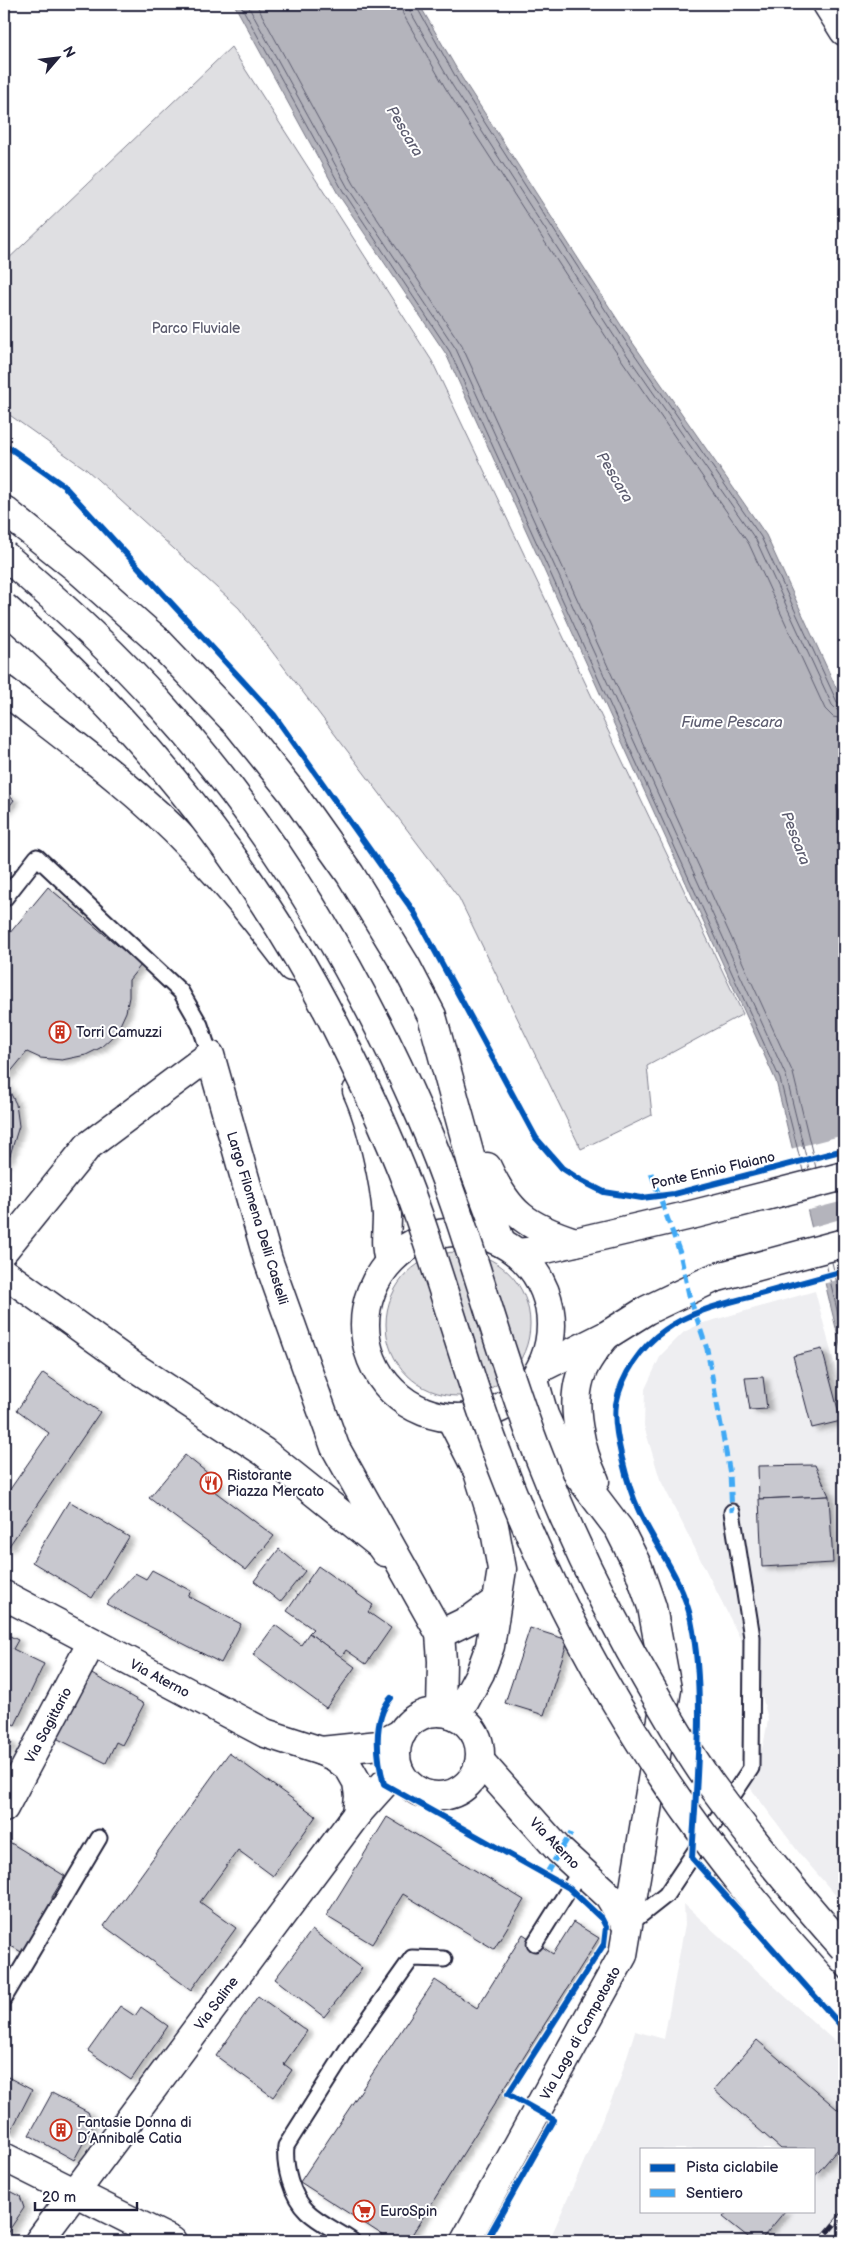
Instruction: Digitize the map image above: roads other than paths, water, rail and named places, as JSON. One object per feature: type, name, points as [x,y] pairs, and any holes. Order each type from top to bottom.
[{"type":"main road","points":[[827,4],[844,31]]},
{"type":"main road","points":[[4,510],[75,567],[157,640],[238,725],[291,791],[350,874],[406,966],[432,1016],[473,1167],[509,1248]]},
{"type":"main road","points":[[4,556],[101,643],[161,705],[240,803],[311,904],[379,1026],[421,1117],[446,1181],[514,1389],[540,1459],[602,1602],[669,1719],[711,1785],[785,1880],[844,1948]]},
{"type":"main road","points":[[4,607],[83,680],[130,729],[185,795],[237,864],[293,951],[334,1023],[379,1116],[419,1215],[480,1408],[507,1481],[535,1548],[576,1635],[610,1697],[647,1756],[710,1846],[798,1955],[844,2003]]},
{"type":"main road","points":[[4,690],[111,773],[191,846],[247,908],[293,969],[328,1028],[359,1095],[375,1148],[384,1191],[387,1217],[385,1245],[389,1262]]},
{"type":"main road","points":[[4,1250],[88,1146],[210,1055]]},
{"type":"main road","name":"Largo Filomena Delli Castelli","points":[[210,1055],[268,1260],[332,1440],[440,1634],[446,1713]]},
{"type":"main road","points":[[453,1091],[497,1187],[507,1204],[544,1232],[575,1242]]},
{"type":"main road","points":[[509,1248],[537,1251],[695,1214],[844,1176]]},
{"type":"main road","points":[[469,1232],[489,1237],[509,1248],[538,1277],[549,1307],[550,1345],[537,1374],[512,1402],[498,1410],[467,1419],[451,1419],[425,1413],[403,1400],[384,1382],[371,1359],[365,1334],[366,1308],[374,1283],[389,1262],[410,1244],[435,1234],[469,1232]]},
{"type":"main road","points":[[537,1374],[607,1335],[646,1310],[714,1278],[844,1243]]},
{"type":"main road","name":"Largo Filomena Delli Castelli","points":[[4,1273],[136,1368],[264,1452],[380,1545],[440,1634]]},
{"type":"main road","points":[[607,1335],[588,1359],[581,1374],[577,1412],[586,1459],[615,1523]]},
{"type":"main road","points":[[537,1374],[544,1415],[553,1435],[578,1475],[615,1523]]},
{"type":"main road","points":[[446,1713],[465,1701],[480,1673],[490,1646],[502,1569],[493,1520],[478,1472],[451,1419]]},
{"type":"main road","name":"Via Lago di Campotosto","points":[[465,2241],[623,1955],[667,1688],[652,1607],[630,1547],[615,1523]]},
{"type":"main road","name":"Via Aterno","points":[[4,1595],[264,1733],[360,1766],[398,1767]]},
{"type":"main road","points":[[440,1634],[470,1619],[497,1600]]},
{"type":"main road","name":"Via Sagittario","points":[[4,1808],[92,1642]]},
{"type":"main road","points":[[446,1713],[462,1719],[477,1737],[480,1761],[478,1770],[470,1783],[449,1796],[439,1797],[420,1792],[405,1780],[398,1767],[397,1748],[402,1733],[414,1719],[422,1715],[446,1713]]},
{"type":"main road","name":"Via Aterno","points":[[332,1756],[379,1745],[402,1733]]},
{"type":"main road","points":[[332,1756],[349,1768],[357,1782],[359,1796],[357,1814]]},
{"type":"main road","name":"Via Aterno","points":[[480,1761],[534,1823],[609,1896],[627,1926]]},
{"type":"main road","name":"Via Saline","points":[[39,2241],[357,1814],[398,1767]]},
{"type":"main road","points":[[4,2157],[172,2241]]},
{"type":"lane","points":[[4,899],[37,857],[181,992],[200,1025],[210,1055]]},
{"type":"lane","points":[[627,1926],[666,1895],[751,1768],[752,1637],[732,1512]]},
{"type":"lane","points":[[4,1998],[99,1838]]},
{"type":"lane","points":[[535,1943],[581,1870]]},
{"type":"lane","points":[[352,2241],[307,2211],[301,2203],[290,2180],[285,2157],[286,2146],[348,2048],[412,1958],[444,1959]]},
{"type":"water","name":"Fiume Pescara","points":[[234,4],[419,4],[462,78],[628,336],[766,535],[844,705],[844,1361],[776,1081],[446,354],[338,194]]},
{"type":"railway","points":[[820,2241],[844,2213]]},
{"type":"place","name":"Torri Camuzzi","points":[[60,1032]]},
{"type":"place","name":"Ristorante Piazza Mercato","points":[[211,1483]]},
{"type":"place","name":"Fantasie Donna di D´Annibale Catia","points":[[61,2130]]},
{"type":"place","name":"EuroSpin","points":[[364,2211]]},
{"type":"water label","name":"Pescara","points":[[405,131]]},
{"type":"water label","name":"Pescara","points":[[615,477]]},
{"type":"water label","name":"Pescara","points":[[796,838]]},
{"type":"park label","name":"Parco Fluviale","points":[[196,328]]}]
